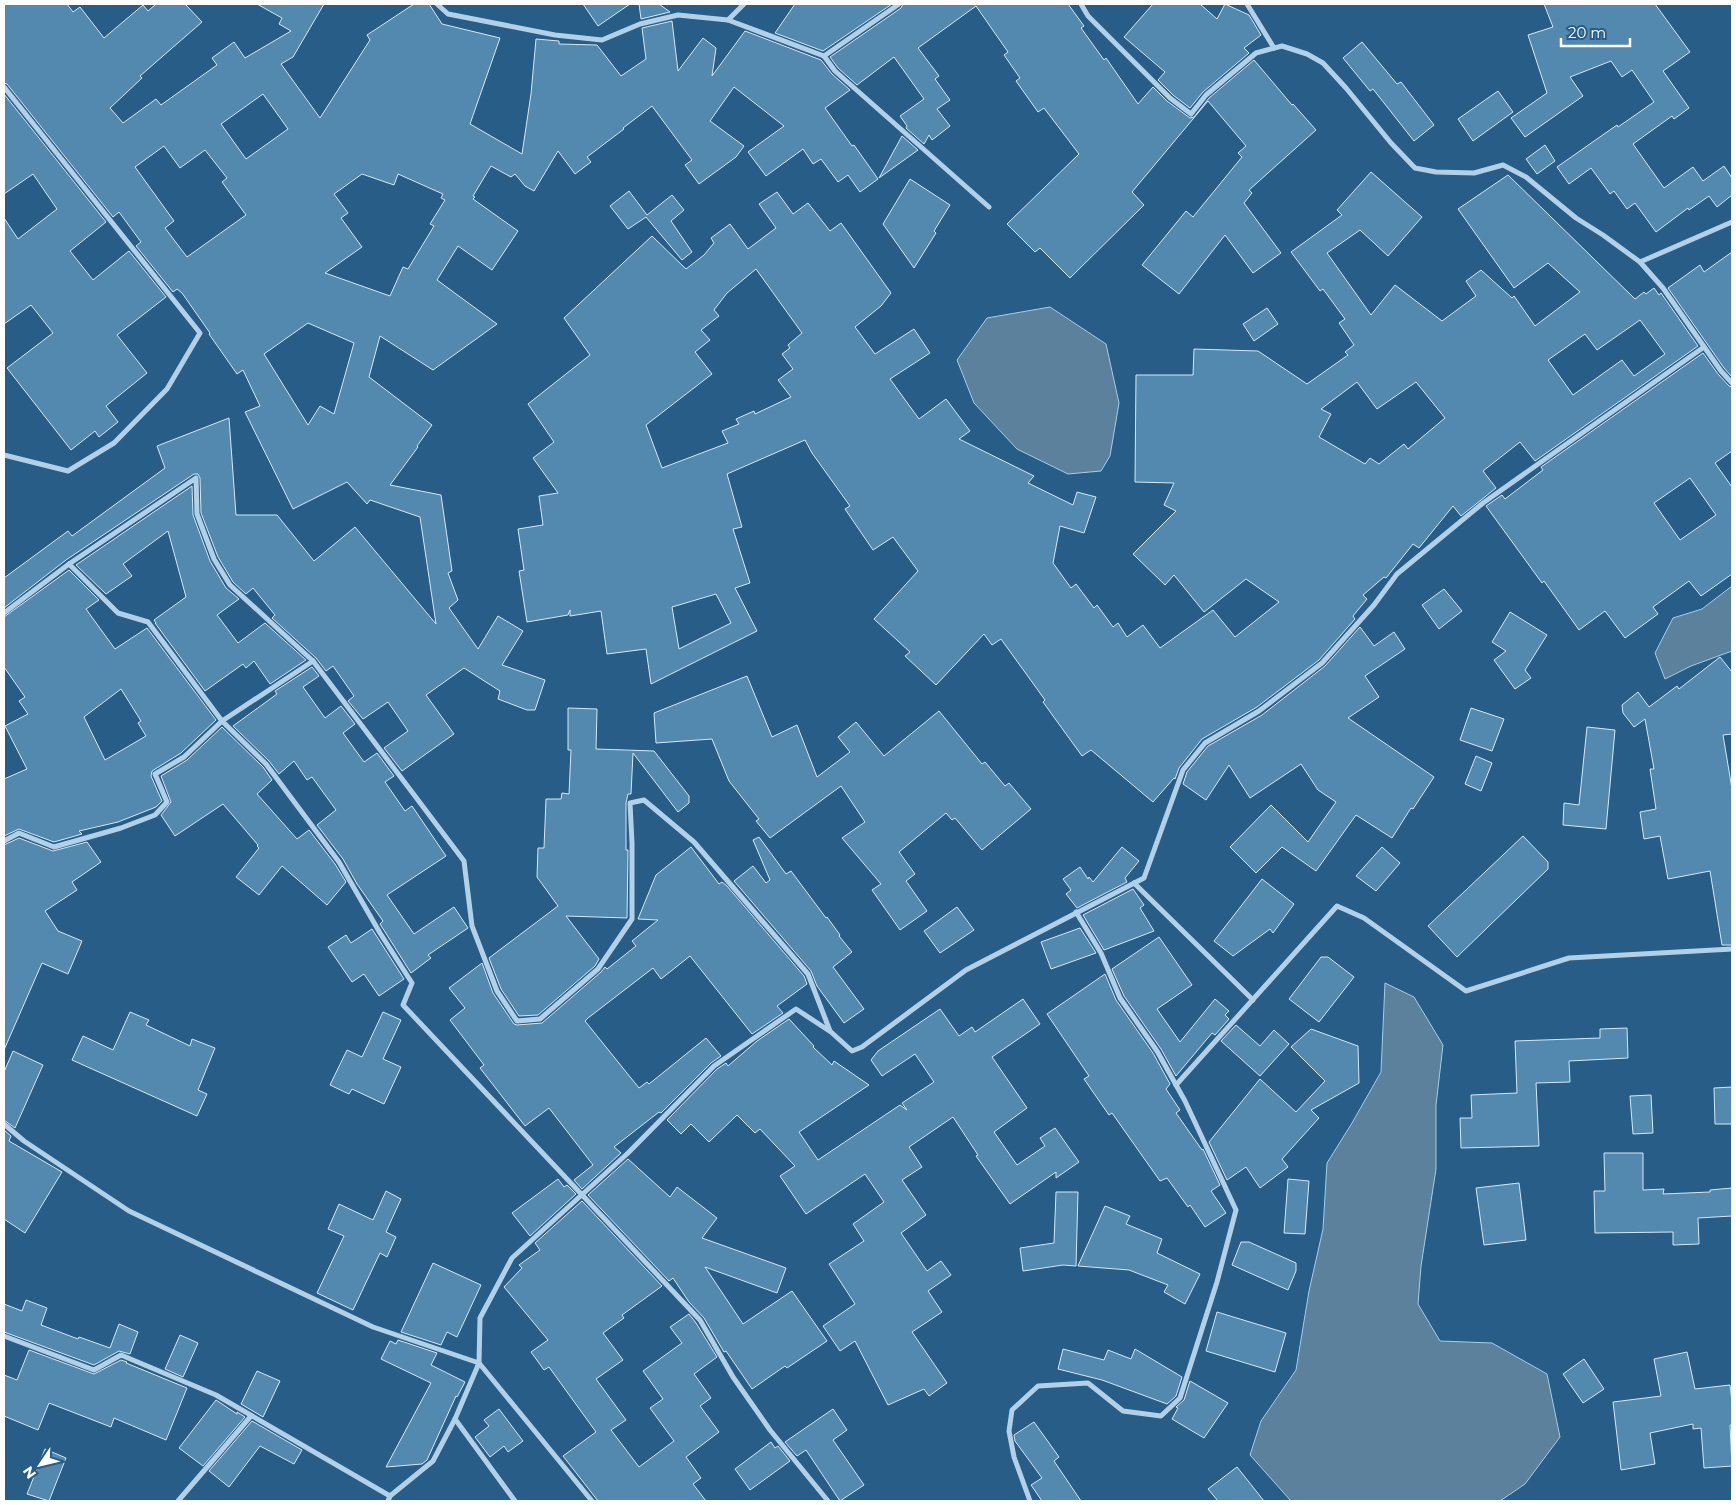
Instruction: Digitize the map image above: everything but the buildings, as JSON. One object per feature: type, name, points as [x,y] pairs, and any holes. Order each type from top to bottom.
[{"type":"street","points":[[437,4],[448,14],[555,35],[602,40],[640,24],[678,15],[728,20],[824,56],[835,71],[989,207]]},
{"type":"street","points":[[728,20],[744,4]]},
{"type":"street","points":[[824,56],[899,4]]},
{"type":"street","points":[[1082,4],[1088,16],[1170,98],[1191,114],[1206,95],[1256,52],[1282,46],[1307,54],[1323,63],[1391,143],[1415,168],[1436,172],[1474,173],[1503,165],[1526,177],[1576,218],[1640,262],[1663,288],[1732,383]]},
{"type":"street","points":[[1248,4],[1274,48]]},
{"type":"street","points":[[4,87],[200,333],[167,389],[114,443],[68,471],[4,455]]},
{"type":"street","points":[[1640,262],[1732,222]]},
{"type":"street","points":[[4,1336],[94,1370],[121,1355],[216,1395],[389,1499],[433,1461],[455,1419],[479,1363],[480,1318],[512,1258],[628,1153],[714,1066],[796,1009],[831,1032],[852,1051],[862,1047],[966,970],[1144,878],[1184,770],[1205,743],[1259,711],[1322,663],[1374,605],[1397,574],[1482,503],[1704,347]]},
{"type":"street","points":[[4,613],[69,564],[196,478],[197,514],[214,559],[230,585],[313,661],[464,861],[472,926],[498,991],[517,1021],[540,1019],[598,969],[632,919],[630,803],[644,800],[694,842],[808,974],[831,1032]]},
{"type":"street","points":[[69,564],[118,613],[148,622],[222,721],[266,764],[340,862],[380,933],[412,983],[403,1005],[700,1320],[733,1377],[770,1430],[828,1501]]},
{"type":"street","points":[[4,842],[19,833],[54,847],[121,828],[155,815],[167,802],[156,774],[184,757],[222,721],[313,661]]},
{"type":"street","points":[[1134,882],[1253,1000]]},
{"type":"street","points":[[1176,1086],[1336,906],[1364,918],[1466,991],[1569,958],[1732,949]]},
{"type":"street","points":[[1030,1501],[1014,1457],[1009,1431],[1012,1410],[1038,1386],[1088,1383],[1123,1411],[1161,1416],[1180,1398],[1236,1210],[1185,1101],[1157,1051],[1120,998],[1101,952],[1076,912]]},
{"type":"street","points":[[4,1124],[24,1141],[129,1211],[373,1327],[479,1363],[592,1501]]},
{"type":"street","points":[[178,1501],[251,1416]]},
{"type":"street","points":[[455,1419],[515,1501]]},
{"type":"water","points":[[1050,307],[1106,344],[1119,403],[1110,456],[1101,471],[1068,474],[1017,449],[974,403],[957,360],[987,318]]},
{"type":"water","points":[[1732,586],[1732,651],[1691,666],[1665,679],[1655,653],[1673,618],[1702,609]]},
{"type":"water","points":[[1385,983],[1414,997],[1443,1045],[1436,1105],[1436,1169],[1421,1266],[1418,1304],[1440,1341],[1492,1343],[1547,1374],[1560,1437],[1525,1484],[1500,1501],[1291,1501],[1250,1455],[1261,1421],[1296,1370],[1309,1291],[1323,1229],[1327,1163],[1381,1072]]}]
